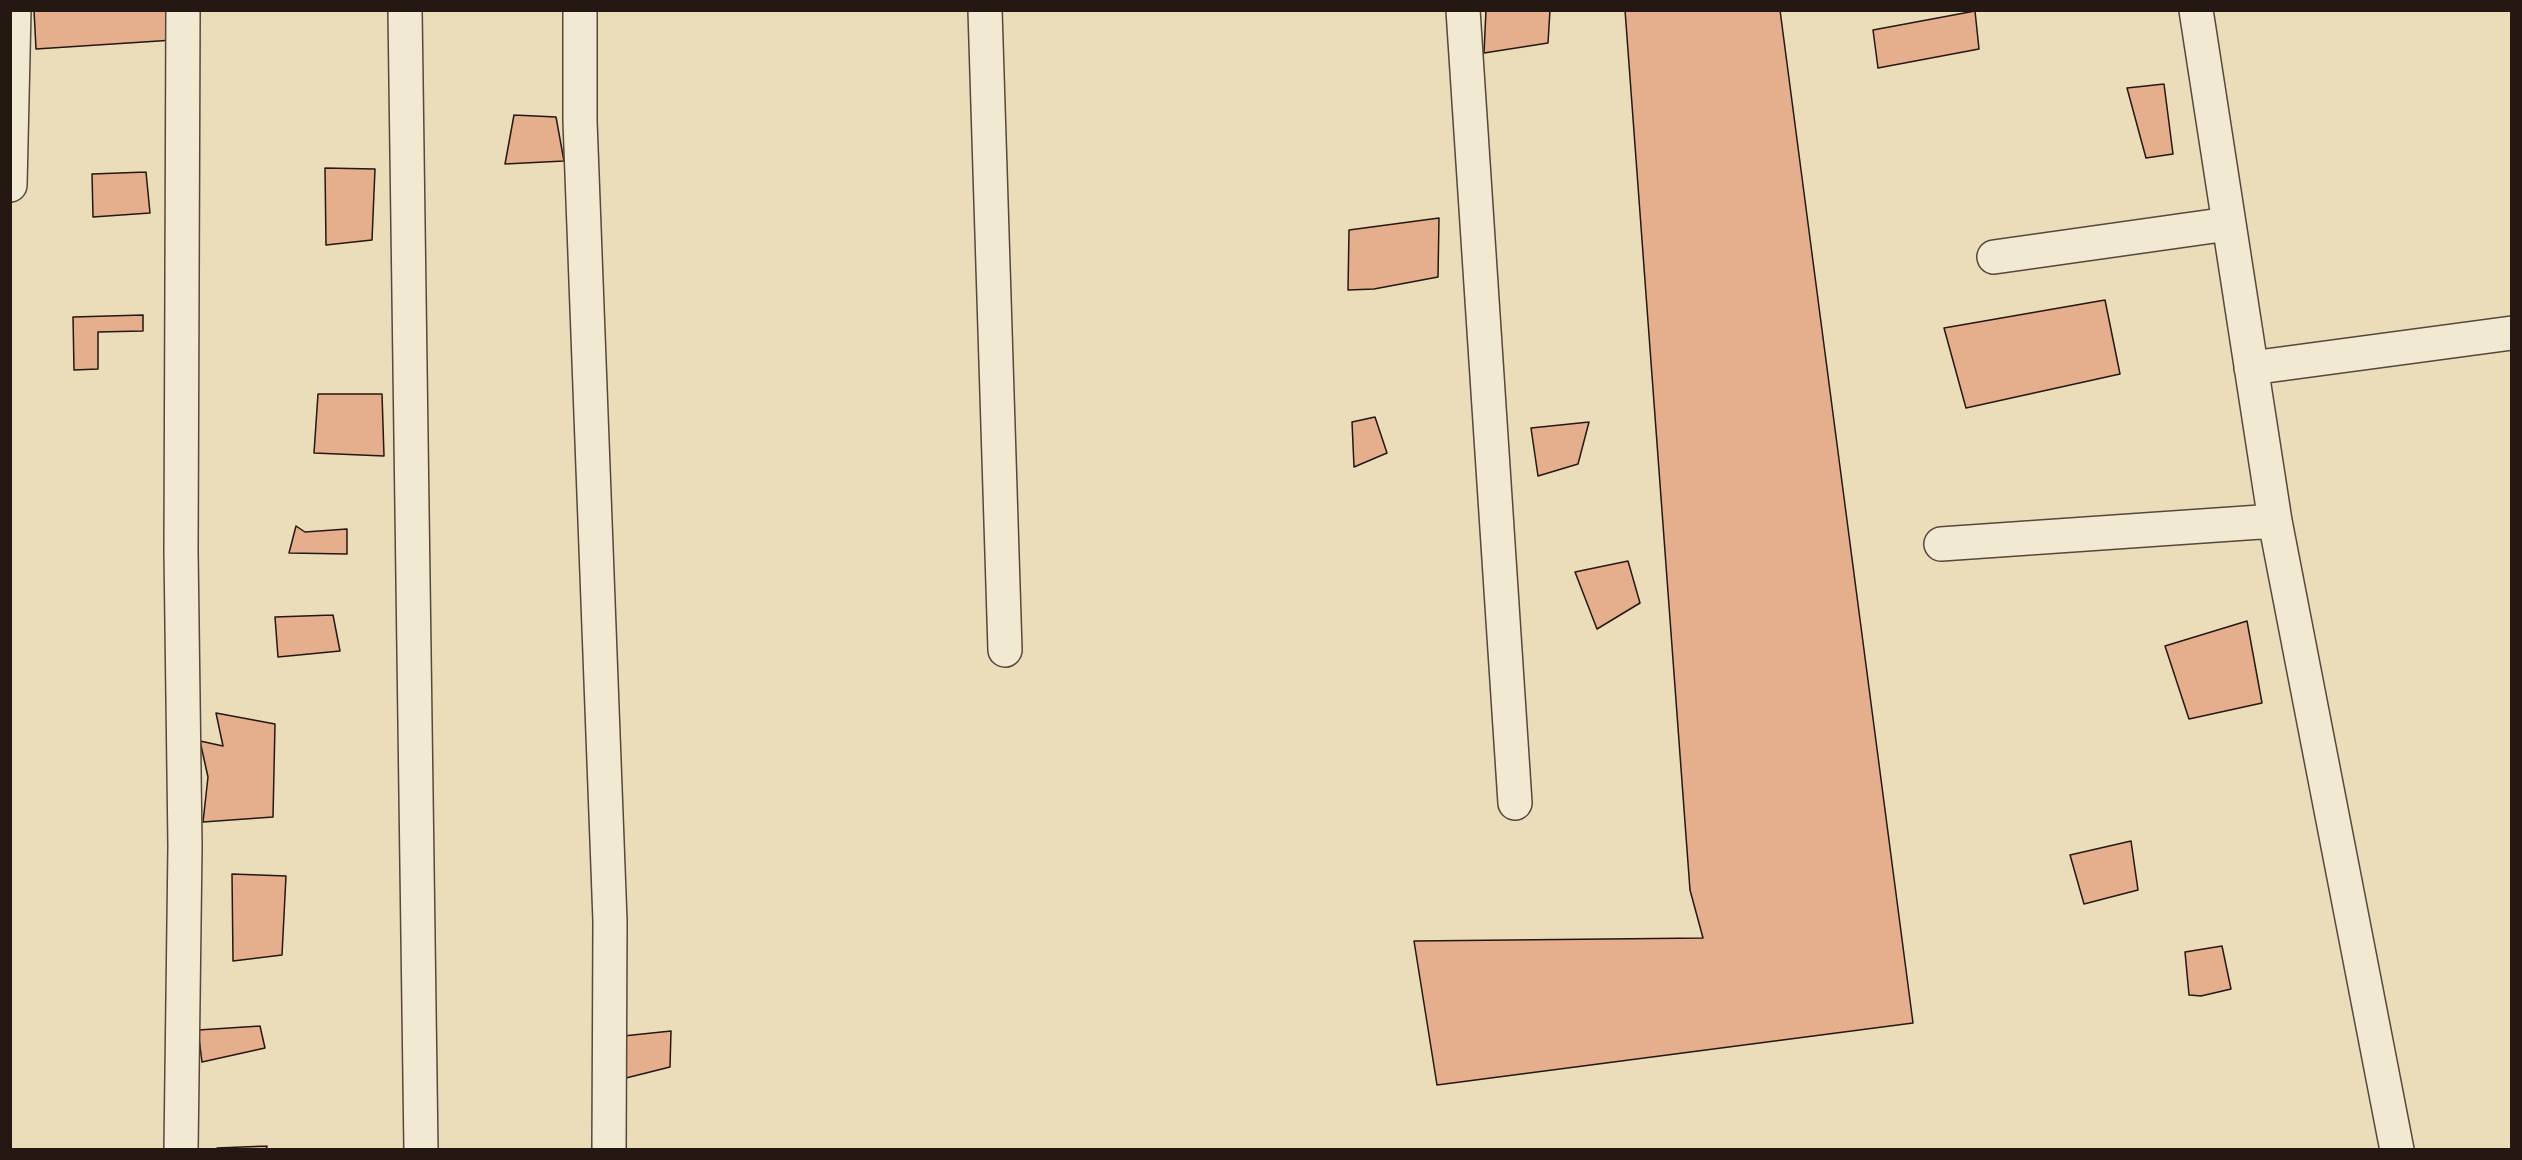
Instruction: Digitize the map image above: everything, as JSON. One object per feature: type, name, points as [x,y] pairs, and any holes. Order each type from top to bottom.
[{"type":"street","points":[[10,185],[14,10]]},
{"type":"street","points":[[181,1149],[185,846],[181,551],[183,10]]},
{"type":"street","points":[[405,10],[422,1149]]},
{"type":"street","points":[[580,10],[580,121],[610,921],[609,1149]]},
{"type":"street","points":[[984,10],[1005,650]]},
{"type":"street","points":[[1463,10],[1515,803]]},
{"type":"street","points":[[2196,10],[2275,521],[2397,1149]]},
{"type":"street","points":[[1994,257],[2228,224]]},
{"type":"street","points":[[2251,368],[2511,333]]},
{"type":"street","points":[[1941,544],[2275,521]]},
{"type":"building","points":[[34,10],[172,10],[174,40],[36,49]]},
{"type":"building","points":[[1486,10],[1550,10],[1548,43],[1484,53]]},
{"type":"building","points":[[1625,10],[1780,10],[1913,1023],[1437,1085],[1414,941],[1703,938],[1690,890]]},
{"type":"building","points":[[1975,11],[1979,49],[1878,68],[1873,30]]},
{"type":"building","points":[[2164,84],[2173,154],[2146,158],[2127,88]]},
{"type":"building","points":[[514,115],[556,117],[564,161],[505,164]]},
{"type":"building","points":[[325,168],[375,169],[372,240],[326,245]]},
{"type":"building","points":[[146,172],[150,213],[93,217],[92,174]]},
{"type":"building","points":[[1439,218],[1438,277],[1374,289],[1348,290],[1349,230]]},
{"type":"building","points":[[2105,300],[2120,374],[1966,408],[1944,328]]},
{"type":"building","points":[[143,315],[143,331],[98,332],[98,369],[74,370],[73,317]]},
{"type":"building","points":[[318,394],[382,394],[384,456],[314,453]]},
{"type":"building","points":[[1375,417],[1387,453],[1354,467],[1352,422]]},
{"type":"building","points":[[1589,422],[1578,464],[1538,476],[1531,428]]},
{"type":"building","points":[[296,526],[305,532],[347,529],[347,554],[289,553]]},
{"type":"building","points":[[1628,561],[1640,603],[1597,629],[1575,572]]},
{"type":"building","points":[[333,615],[340,651],[278,657],[275,617]]},
{"type":"building","points":[[2247,621],[2262,703],[2189,719],[2165,646]]},
{"type":"building","points":[[216,713],[275,724],[273,817],[203,822],[208,777],[200,741],[223,746]]},
{"type":"building","points":[[2131,841],[2138,890],[2084,904],[2070,855]]},
{"type":"building","points":[[232,874],[286,876],[282,955],[233,961]]},
{"type":"building","points":[[2222,946],[2231,989],[2201,996],[2189,995],[2185,952]]},
{"type":"building","points":[[260,1026],[265,1048],[202,1062],[198,1030]]},
{"type":"building","points":[[671,1031],[670,1067],[626,1078],[623,1036]]},
{"type":"building","points":[[267,1146],[266,1150],[216,1150],[217,1148]]}]
